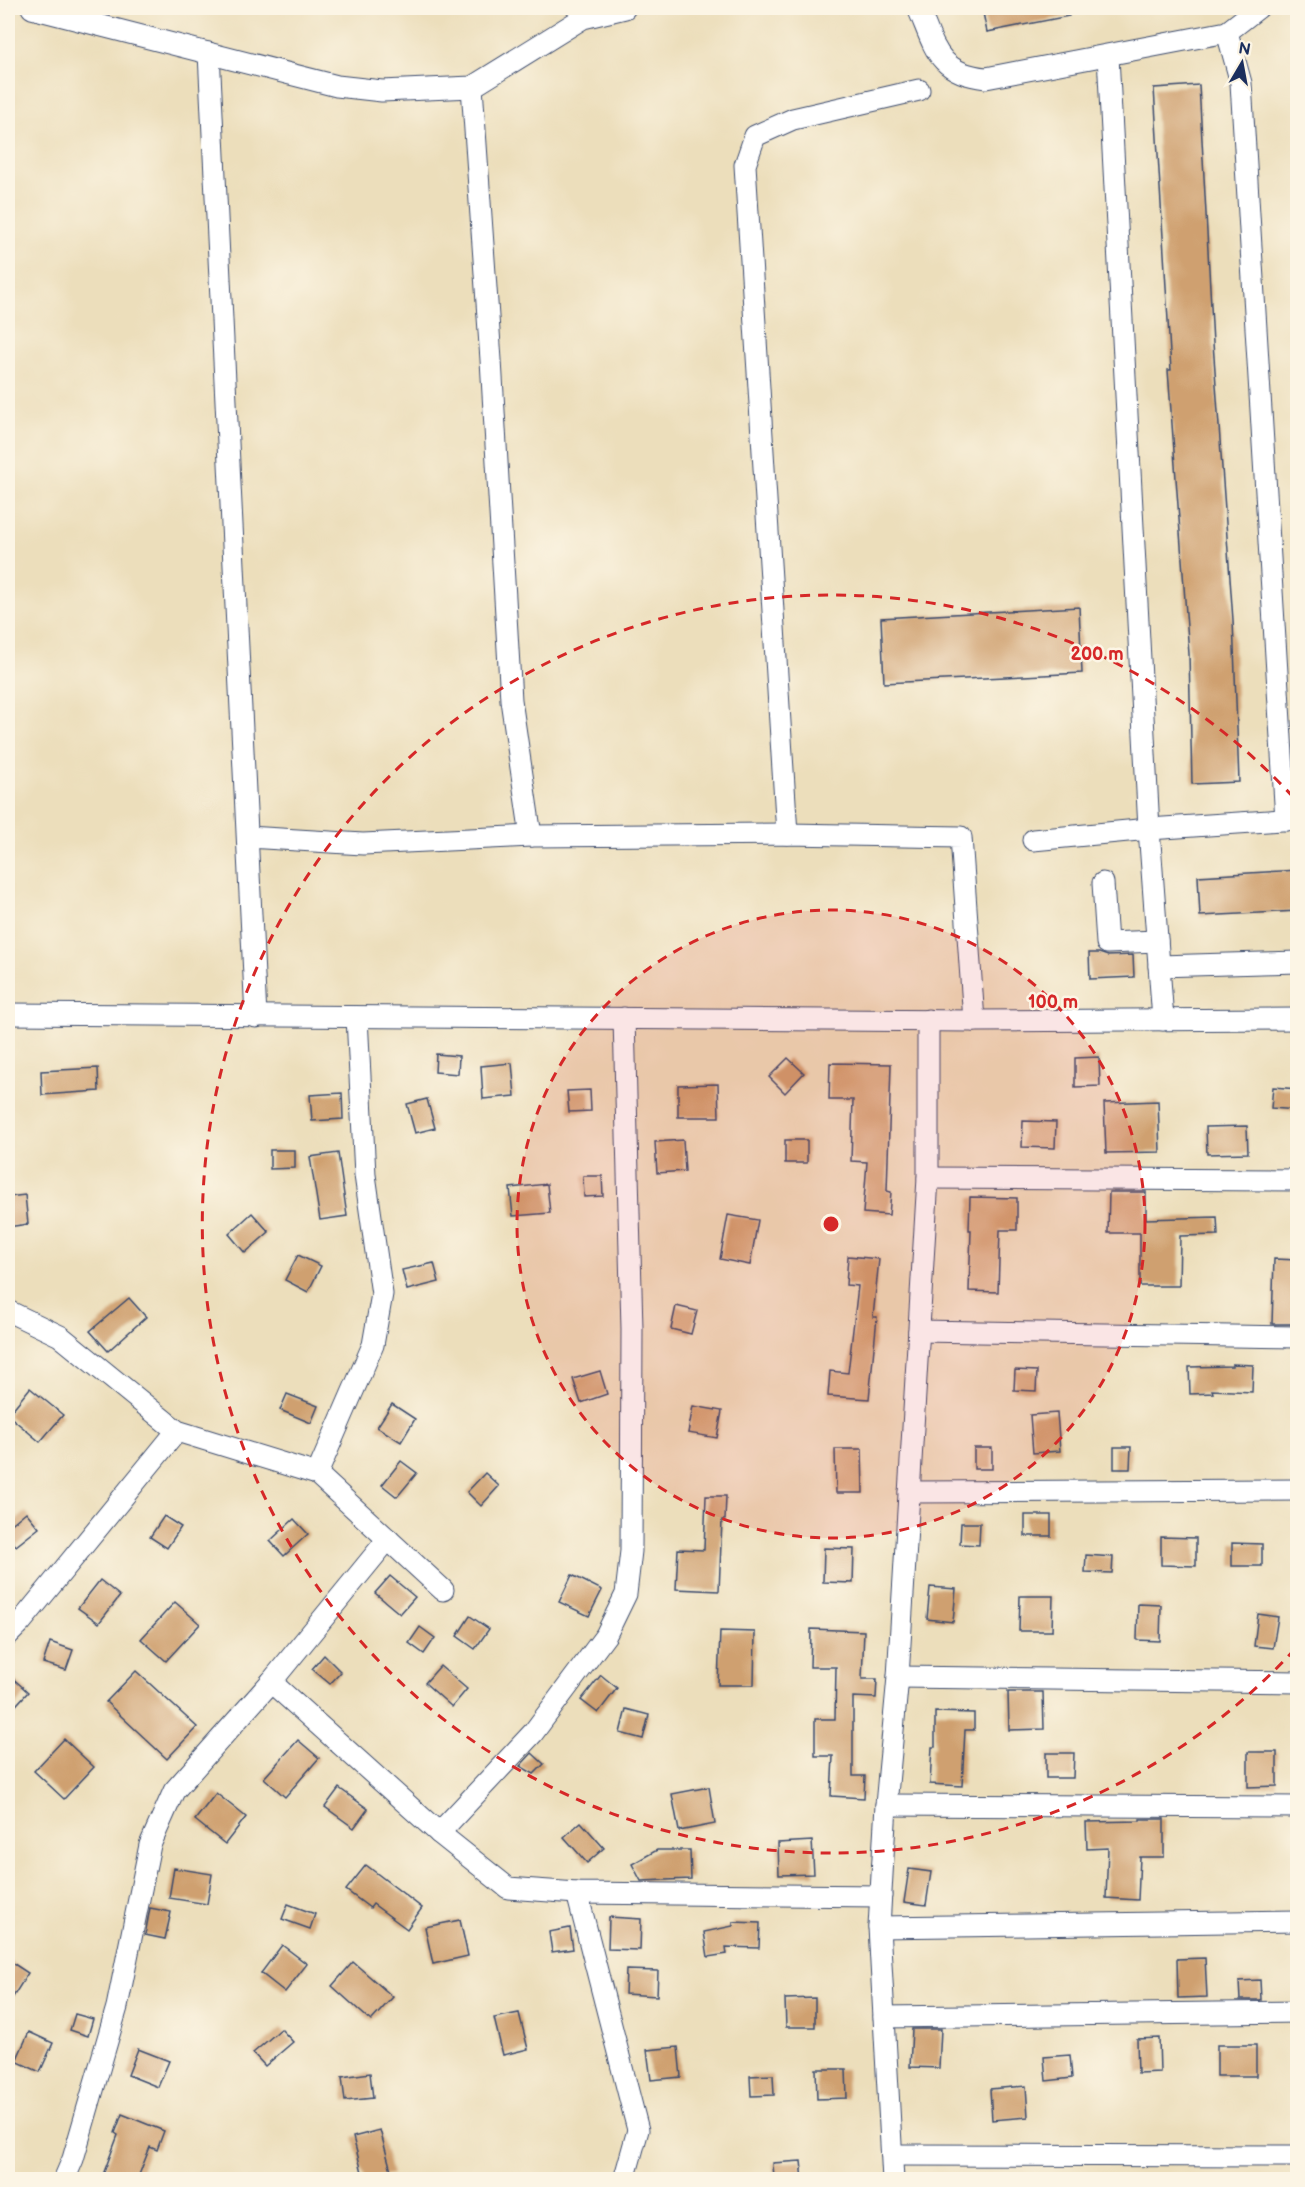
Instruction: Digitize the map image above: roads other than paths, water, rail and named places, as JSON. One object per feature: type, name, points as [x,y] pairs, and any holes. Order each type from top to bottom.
[{"type":"street","points":[[32,8],[337,86],[382,91],[472,87],[583,18],[625,8]]},
{"type":"street","points":[[918,8],[940,58],[951,69],[970,77],[986,78],[1227,32],[1258,8]]},
{"type":"street","points":[[1033,840],[1149,828],[1292,819],[1241,83],[1227,32]]},
{"type":"street","points":[[209,53],[256,1017]]},
{"type":"street","points":[[1108,56],[1149,828],[1163,1020]]},
{"type":"street","points":[[472,87],[511,700],[531,836]]},
{"type":"street","points":[[788,834],[745,165],[755,136],[793,119],[919,90]]},
{"type":"street","points":[[248,837],[363,844],[531,836],[788,834],[961,837],[974,1021]]},
{"type":"street","points":[[1103,883],[1107,943],[1157,941]]},
{"type":"street","points":[[1159,966],[1298,962]]},
{"type":"street","points":[[8,1014],[974,1021],[1298,1019]]},
{"type":"street","points":[[317,1474],[373,1345],[382,1294],[365,1174],[357,1017]]},
{"type":"street","points":[[439,1833],[533,1733],[606,1635],[626,1594],[631,1551],[632,1329],[624,1018]]},
{"type":"street","points":[[893,2180],[879,1927],[886,1805],[898,1677],[928,1178],[928,1020]]},
{"type":"street","points":[[928,1178],[1298,1180]]},
{"type":"street","points":[[8,1311],[60,1336],[177,1431],[317,1474],[443,1590]]},
{"type":"street","points":[[919,1331],[1298,1337]]},
{"type":"street","points":[[8,1635],[177,1431]]},
{"type":"street","points":[[909,1492],[1298,1490]]},
{"type":"street","points":[[64,2180],[73,2159],[117,2007],[150,1845],[174,1791],[271,1682],[388,1539]]},
{"type":"street","points":[[898,1677],[1298,1682]]},
{"type":"street","points":[[271,1682],[439,1833],[508,1888],[577,1893],[881,1896]]},
{"type":"street","points":[[886,1805],[1298,1807]]},
{"type":"street","points":[[577,1893],[638,2130],[624,2180]]},
{"type":"street","points":[[879,1927],[1298,1921]]},
{"type":"street","points":[[884,2017],[1298,2012]]},
{"type":"street","points":[[892,2155],[1298,2156]]}]
